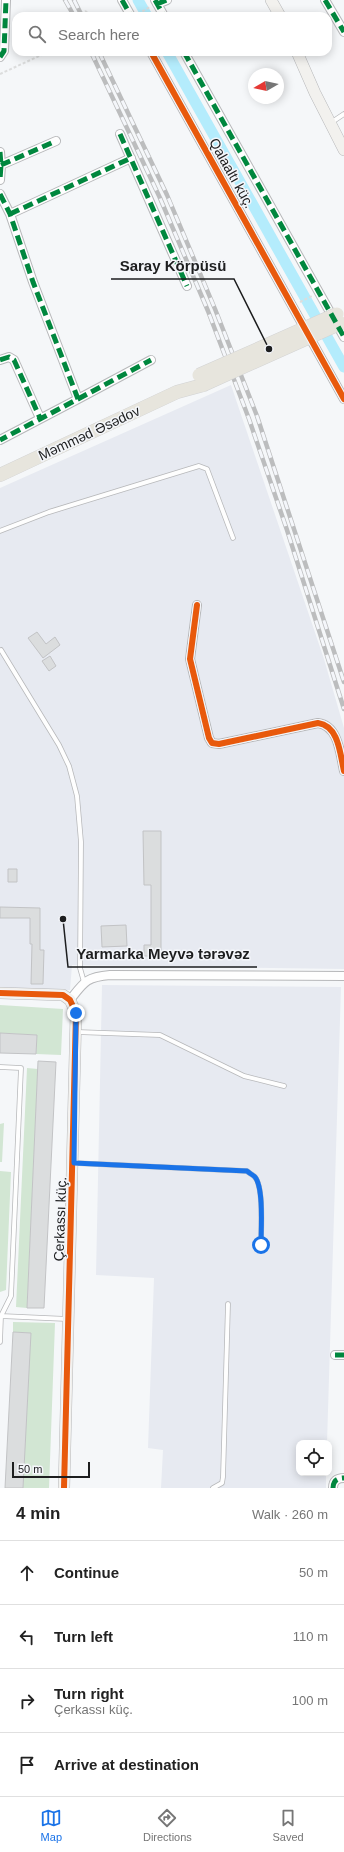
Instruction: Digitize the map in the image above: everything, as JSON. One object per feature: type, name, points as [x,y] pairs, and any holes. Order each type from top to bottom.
[{"type":"main road","name":"Məmməd Əsədov","points":[[0,475],[201,380],[341,317]]},
{"type":"street","points":[[0,57],[4,51],[6,0]]},
{"type":"street","points":[[122,0],[130,12]]},
{"type":"street","points":[[162,12],[156,2],[167,0]]},
{"type":"street","points":[[271,0],[278,12]]},
{"type":"street","points":[[324,0],[332,12]]},
{"type":"street","points":[[332,13],[344,32]]},
{"type":"street","name":"Qalaaltı küç.","points":[[153,56],[344,399]]},
{"type":"street","points":[[186,56],[344,337]]},
{"type":"street","points":[[299,56],[330,124],[344,150]]},
{"type":"street","points":[[120,134],[187,286]]},
{"type":"street","points":[[2,165],[56,140]]},
{"type":"street","points":[[0,152],[2,165],[0,180]]},
{"type":"street","points":[[10,214],[131,158]]},
{"type":"street","points":[[0,194],[10,214],[33,282],[78,399]]},
{"type":"street","points":[[0,360],[9,357],[14,360],[40,418]]},
{"type":"street","points":[[0,440],[151,360]]},
{"type":"street","points":[[197,605],[190,659],[209,738],[212,744],[219,744],[318,723],[324,724],[334,732],[344,771]]},
{"type":"street","points":[[0,993],[57,994],[67,997],[70,1000],[84,982],[97,976],[110,975],[344,976]]},
{"type":"street","name":"Çerkassı küç.","points":[[64,1488],[77,1032],[76,1013],[70,1000]]},
{"type":"street","points":[[335,1355],[344,1355]]},
{"type":"street","points":[[333,1488],[333,1483],[336,1480],[344,1478]]},
{"type":"lane","points":[[330,124],[344,114]]},
{"type":"lane","points":[[0,531],[49,512],[199,466],[206,468],[209,474],[233,538]]},
{"type":"lane","points":[[2,650],[59,745],[69,766],[77,796],[81,842],[80,968],[84,982]]},
{"type":"lane","points":[[77,1032],[160,1035],[244,1076],[284,1086]]},
{"type":"lane","points":[[0,1067],[21,1068],[11,1296],[1,1316],[0,1342]]},
{"type":"lane","points":[[74,1163],[247,1171],[255,1177],[259,1186],[262,1203],[261,1245]]},
{"type":"lane","points":[[214,1488],[222,1483],[223,1477],[228,1304]]},
{"type":"lane","points":[[1,1316],[69,1319]]},
{"type":"path","points":[[139,12],[156,2]]},
{"type":"path","points":[[0,74],[39,56]]},
{"type":"path","points":[[292,307],[319,293]]},
{"type":"shaded area","points":[[231,385],[324,659],[344,728],[344,969],[72,965],[70,990],[0,990],[0,488]]},
{"type":"shaded area","points":[[102,985],[341,987],[327,1440],[296,1440],[296,1476],[326,1476],[326,1488],[161,1488],[163,1450],[148,1448],[154,1278],[96,1275]]},
{"type":"green space","points":[[0,1005],[63,1009],[61,1055],[36,1054],[37,1035],[0,1033]]},
{"type":"green space","points":[[27,1068],[38,1069],[27,1308],[16,1307]]},
{"type":"green space","points":[[4,1123],[2,1162],[0,1162],[0,1124]]},
{"type":"green space","points":[[0,1171],[11,1172],[6,1290],[0,1292]]},
{"type":"green space","points":[[13,1322],[55,1323],[49,1488],[23,1488],[28,1333],[13,1332]]},
{"type":"building","points":[[37,632],[46,644],[55,637],[60,645],[43,658],[28,638]]},
{"type":"building","points":[[50,656],[56,666],[49,671],[42,661]]},
{"type":"building","points":[[143,831],[161,831],[161,956],[144,956],[144,945],[151,945],[151,885],[144,885]]},
{"type":"building","points":[[8,869],[17,869],[17,882],[8,882]]},
{"type":"building","points":[[0,907],[40,908],[40,950],[44,950],[43,984],[31,984],[32,944],[30,944],[30,918],[0,918]]},
{"type":"building","points":[[126,925],[127,946],[102,947],[101,926]]},
{"type":"building","points":[[0,1033],[37,1035],[36,1054],[0,1053]]},
{"type":"building","points":[[38,1061],[56,1062],[44,1308],[27,1308]]},
{"type":"building","points":[[13,1332],[31,1333],[23,1488],[5,1488]]},
{"type":"waterway","points":[[138,0],[145,12]]},
{"type":"waterway","points":[[169,56],[344,367]]},
{"type":"railway","points":[[65,0],[72,12]]},
{"type":"railway","points":[[74,0],[80,12]]},
{"type":"railway","points":[[93,56],[160,198],[208,311],[249,419],[287,530],[344,709]]},
{"type":"railway","points":[[101,56],[167,195],[215,309],[257,416],[344,682]]},
{"type":"marked path","points":[[0,57],[4,51],[6,0]]},
{"type":"marked path","points":[[122,0],[129,12]]},
{"type":"marked path","points":[[155,0],[162,12]]},
{"type":"marked path","points":[[157,4],[167,0]]},
{"type":"marked path","points":[[325,0],[344,32]]},
{"type":"marked path","points":[[186,56],[344,337]]},
{"type":"marked path","points":[[120,134],[187,286]]},
{"type":"marked path","points":[[1,165],[56,141]]},
{"type":"marked path","points":[[0,152],[0,180]]},
{"type":"marked path","points":[[10,214],[131,158]]},
{"type":"marked path","points":[[0,194],[10,214],[33,282],[78,399],[0,440]]},
{"type":"marked path","points":[[0,360],[9,357],[14,360],[40,418]]},
{"type":"marked path","points":[[78,399],[151,360]]},
{"type":"marked path","points":[[335,1355],[344,1355]]},
{"type":"marked path","points":[[333,1488],[336,1480],[344,1478]]},
{"type":"cycle path","points":[[153,56],[344,399]]},
{"type":"cycle path","points":[[197,605],[190,659],[209,738],[212,743],[219,744],[318,723],[325,725],[334,735],[340,749],[344,771]]},
{"type":"cycle path","points":[[0,993],[63,995],[70,1000],[76,1013],[64,1488]]},
{"type":"place","name":"Saray Körpüsü","points":[[269,349]]},
{"type":"place","name":"Yarmarka Meyvә tәrәvәz","points":[[63,919]]},
{"type":"route","points":[[76,1013],[77,1032],[74,1163],[247,1171],[255,1177],[259,1186],[262,1203],[261,1245]]}]
